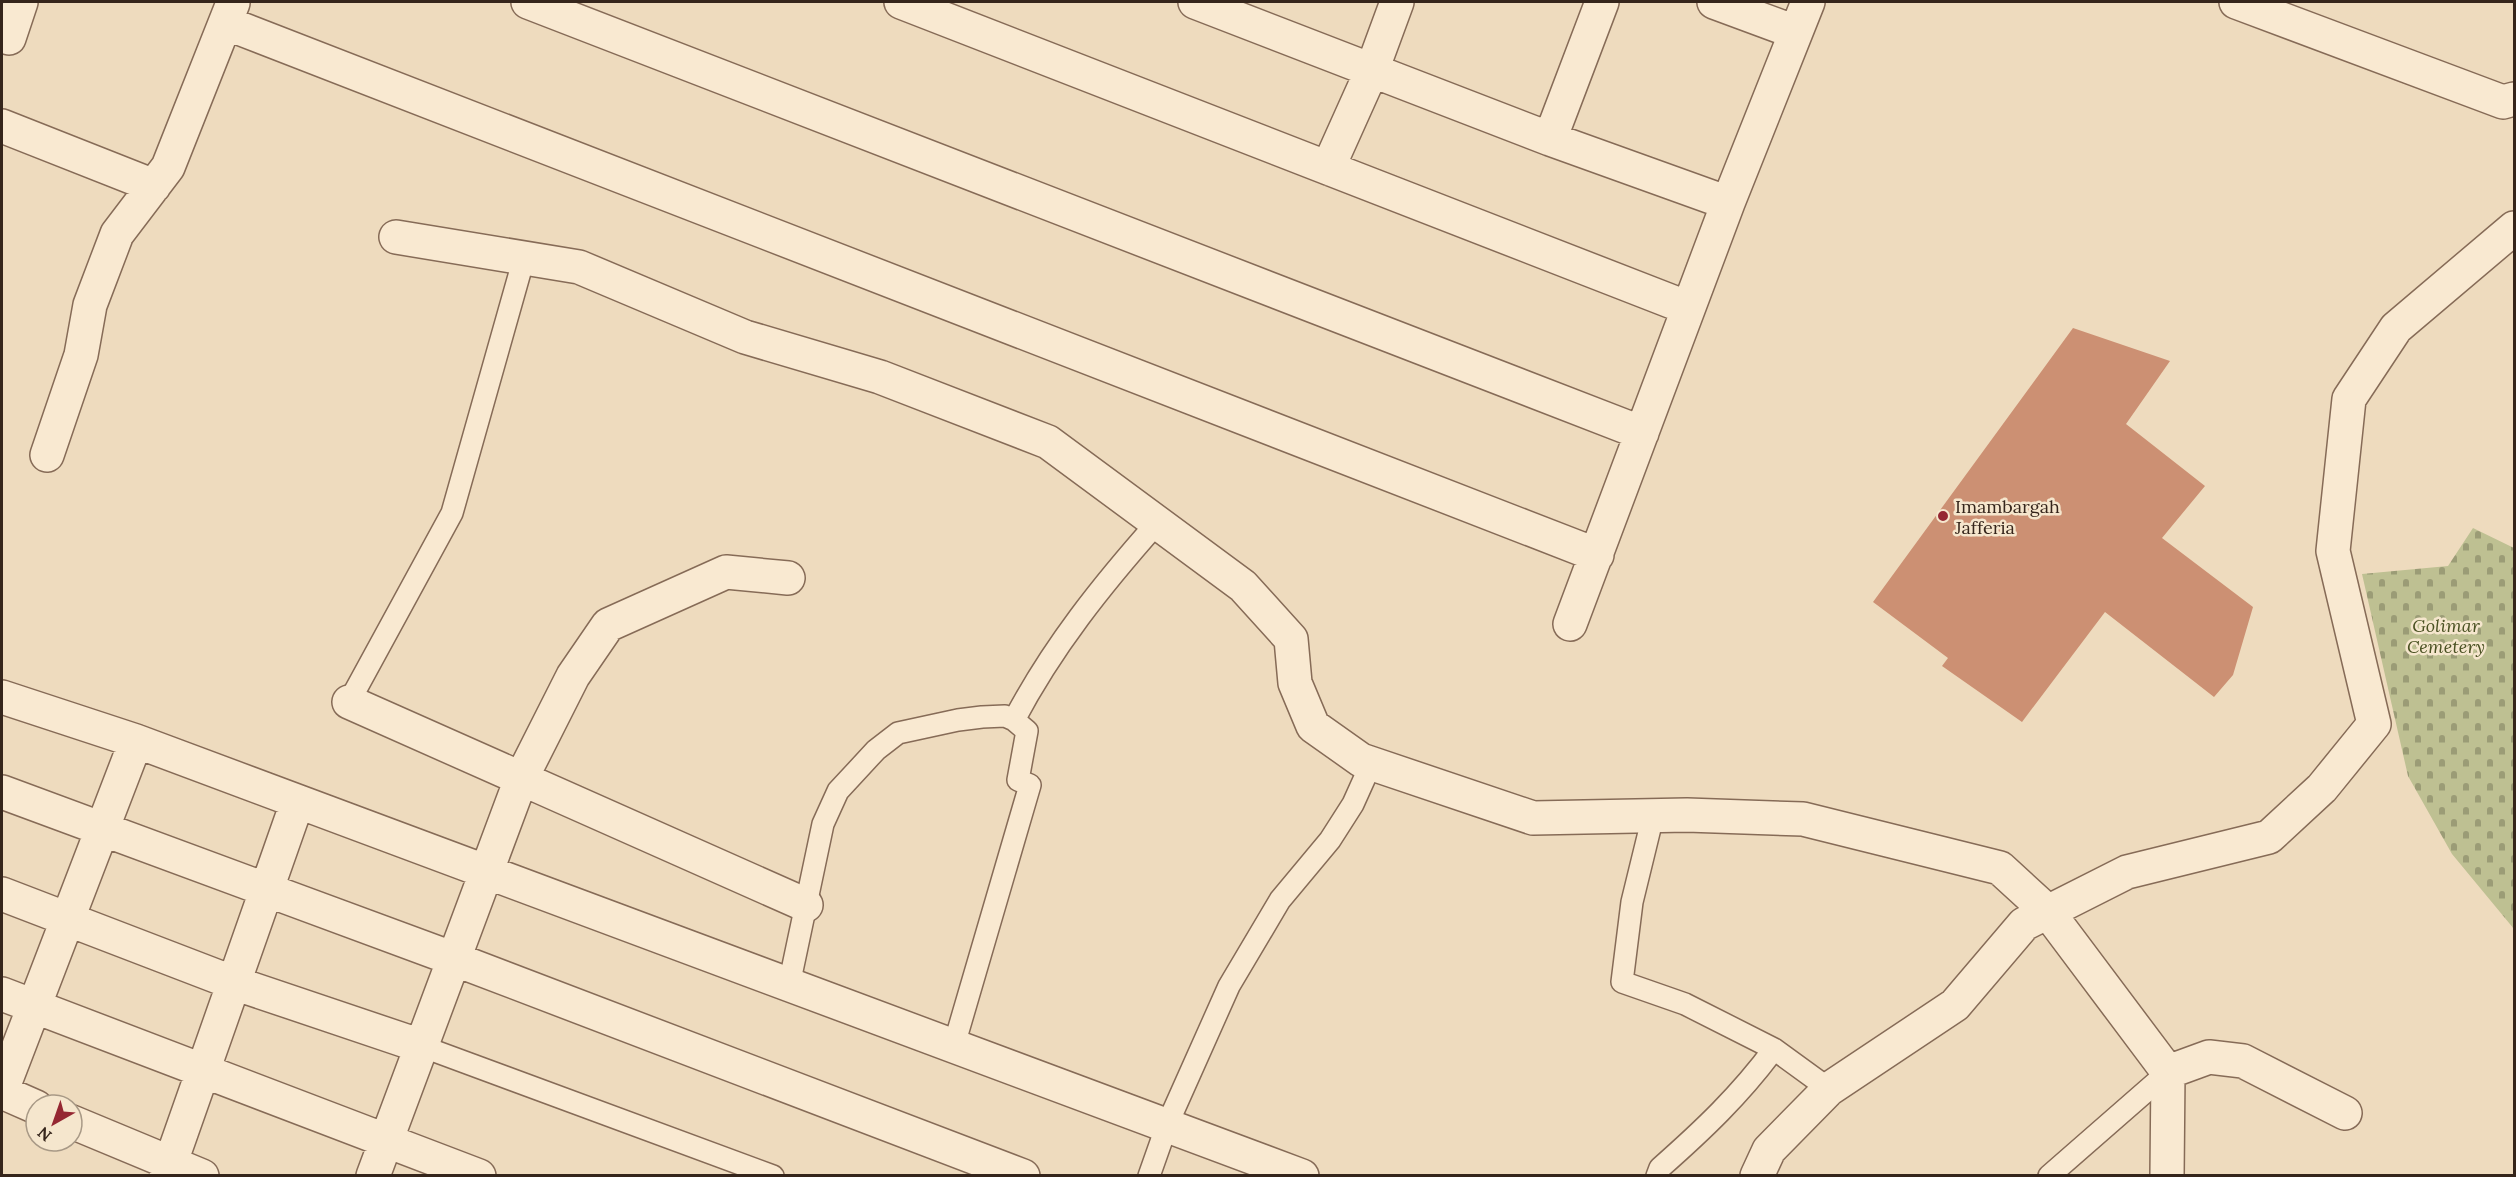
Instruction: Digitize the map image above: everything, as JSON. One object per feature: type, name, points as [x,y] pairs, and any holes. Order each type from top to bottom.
[{"type":"street","points":[[2,36],[9,38],[21,2]]},
{"type":"street","points":[[528,2],[1642,433]]},
{"type":"street","points":[[901,2],[1688,308]]},
{"type":"street","points":[[1195,2],[1550,139],[1728,203]]},
{"type":"street","points":[[1328,168],[1372,70],[1397,2]]},
{"type":"street","points":[[1550,139],[1602,2]]},
{"type":"street","points":[[1714,2],[1796,32]]},
{"type":"street","points":[[1570,624],[1728,203],[1808,2]]},
{"type":"street","points":[[2236,2],[2503,102],[2514,99]]},
{"type":"street","points":[[47,455],[81,355],[90,306],[117,234],[168,167],[224,9],[1597,555]]},
{"type":"street","points":[[2,126],[154,186]]},
{"type":"street","points":[[1757,1176],[1769,1150],[1829,1089],[1955,1005],[2024,924],[2127,872],[2269,837],[2322,788],[2374,724],[2333,551],[2349,399],[2396,328],[2514,228]]},
{"type":"street","points":[[396,237],[579,267],[745,337],[880,377],[1048,442],[1243,586],[1291,639],[1295,683],[1313,726],[1361,760],[1371,764],[1533,818],[1653,816],[1803,819],[2000,868],[2048,912],[2168,1072],[2167,1176]]},
{"type":"street","points":[[373,1176],[521,779],[573,676],[608,625],[726,572],[788,578]]},
{"type":"street","points":[[2,697],[136,741],[297,803],[1302,1176]]},
{"type":"street","points":[[349,702],[806,904]]},
{"type":"street","points":[[24,1101],[2,1091],[136,741]]},
{"type":"street","points":[[2,792],[454,959],[1023,1176]]},
{"type":"street","points":[[168,1170],[297,803]]},
{"type":"street","points":[[2,894],[234,982],[422,1046]]},
{"type":"street","points":[[2,994],[478,1176]]},
{"type":"street","points":[[2168,1072],[2209,1057],[2243,1061],[2345,1113]]},
{"type":"street","points":[[84,1128],[168,1170],[202,1176]]},
{"type":"lane","points":[[349,702],[452,513],[524,258]]},
{"type":"lane","points":[[1014,720],[1081,614],[1104,583],[1157,523]]},
{"type":"lane","points":[[789,985],[823,824],[838,791],[876,750],[898,733],[958,720],[1005,716],[1027,731],[1018,780],[1030,784],[954,1045]]},
{"type":"lane","points":[[1149,1176],[1167,1125],[1229,986],[1280,900],[1318,855],[1353,804],[1371,764]]},
{"type":"lane","points":[[1653,816],[1632,902],[1622,982],[1685,1004],[1774,1049],[1829,1089]]},
{"type":"lane","points":[[422,1046],[773,1176]]},
{"type":"lane","points":[[1657,1176],[1660,1168],[1712,1122],[1746,1086],[1774,1049]]},
{"type":"lane","points":[[2049,1176],[2168,1072]]},
{"type":"green space","name":"Golimar Cemetery","points":[[2473,528],[2514,548],[2514,929],[2452,854],[2408,776],[2362,574],[2448,566]]},
{"type":"building","points":[[2073,328],[2170,361],[2126,424],[2205,486],[2162,538],[2253,607],[2233,675],[2214,697],[2105,612],[2022,722],[1942,666],[1948,658],[1873,602]]},
{"type":"place","name":"Imambargah Jafferia","points":[[1943,516]]}]
